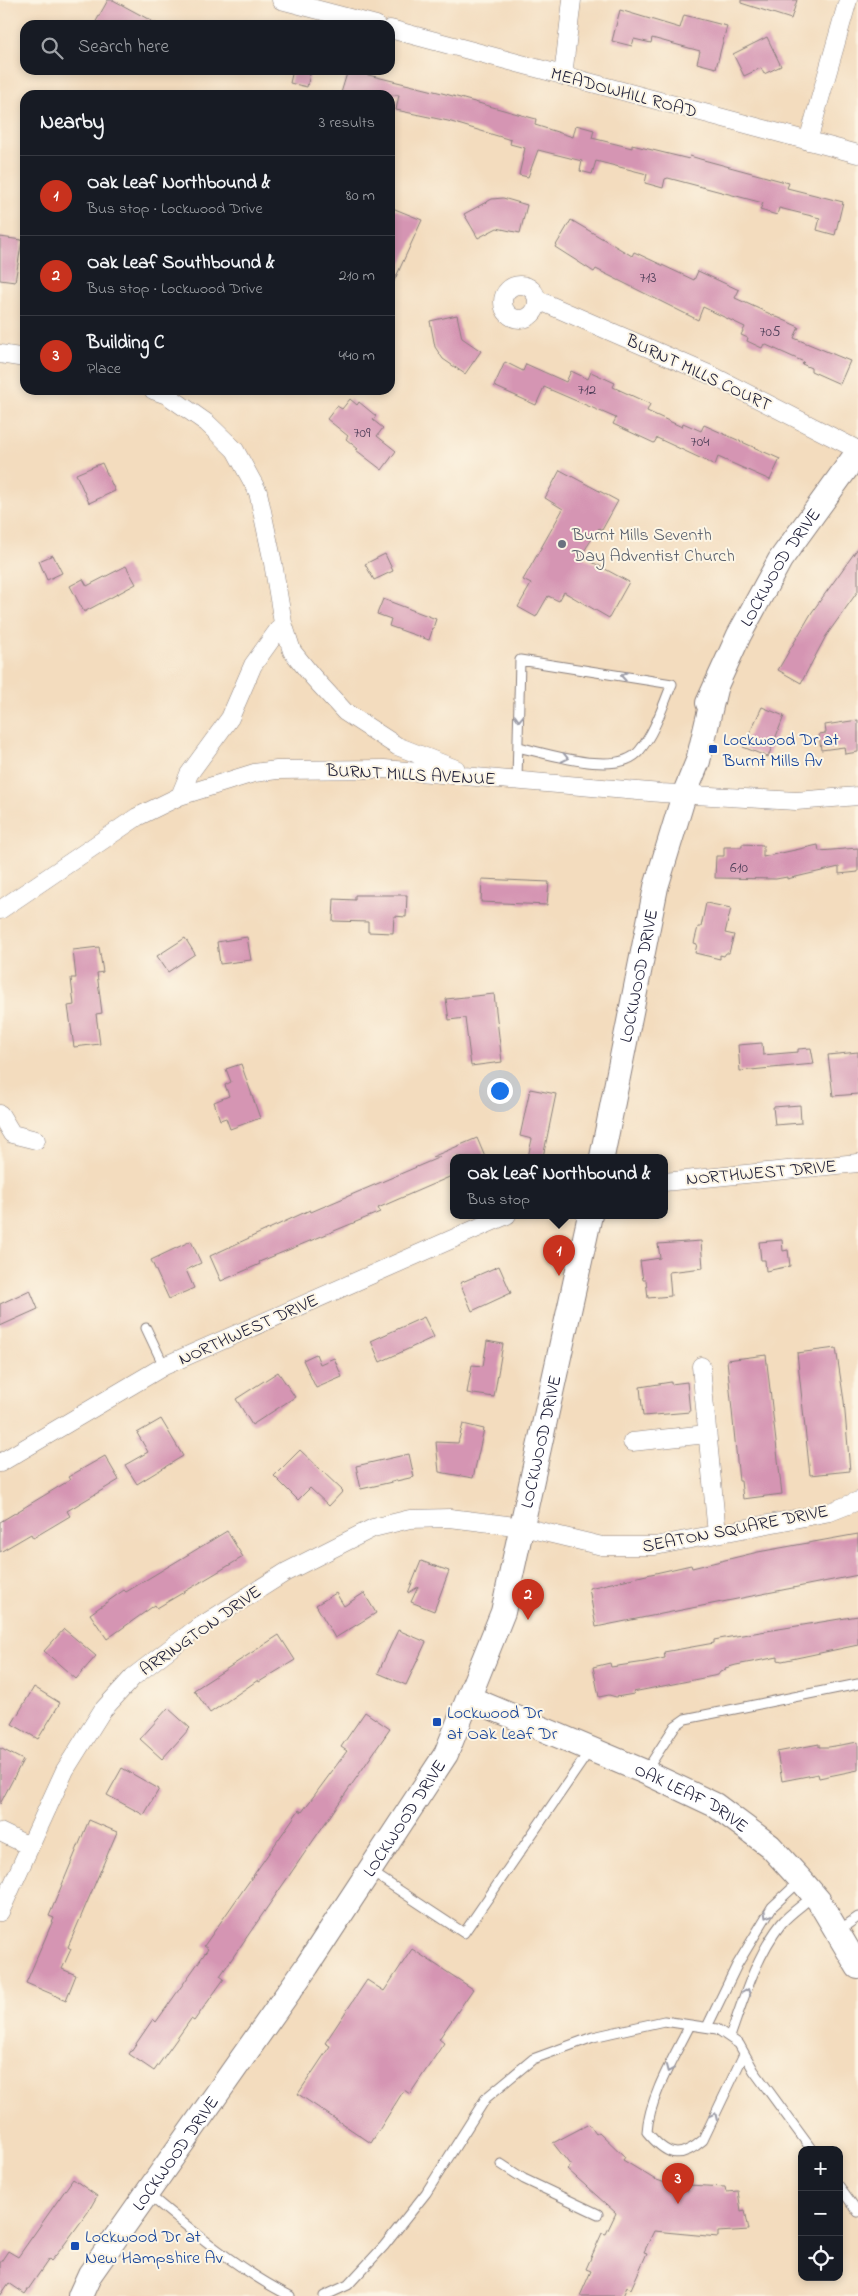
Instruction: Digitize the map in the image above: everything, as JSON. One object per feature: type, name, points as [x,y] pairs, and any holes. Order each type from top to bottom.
[{"type":"street","points":[[281,0],[335,7],[365,20]]},
{"type":"street","points":[[563,76],[572,0]]},
{"type":"street","points":[[808,141],[848,0]]},
{"type":"street","name":"MEADOWHILL ROAD","points":[[395,30],[858,154]]},
{"type":"street","name":"BURNT MILLS COURT","points":[[538,300],[714,376],[858,451]]},
{"type":"street","points":[[0,354],[20,357]]},
{"type":"street","points":[[165,395],[208,423],[235,450],[258,492],[273,563],[283,624],[292,651],[312,676],[345,712],[397,746],[473,775]]},
{"type":"street","name":"LOCKWOOD DRIVE","points":[[603,1154],[656,887],[684,795],[684,757],[739,635],[780,560],[858,451]]},
{"type":"street","points":[[180,796],[190,774],[230,718],[253,665],[283,624]]},
{"type":"street","name":"BURNT MILLS AVENUE","points":[[0,910],[136,817],[180,796],[254,773],[277,770],[384,769],[473,775],[684,795],[796,801],[858,796]]},
{"type":"street","points":[[0,1114],[12,1134],[36,1140]]},
{"type":"street","name":"NORTHWEST DRIVE","points":[[668,1182],[858,1163]]},
{"type":"street","name":"NORTHWEST DRIVE","points":[[0,1463],[164,1366],[498,1219]]},
{"type":"street","name":"LOCKWOOD DRIVE","points":[[80,2296],[90,2274],[307,1966],[446,1754],[503,1612],[589,1219]]},
{"type":"street","points":[[701,1366],[717,1534]]},
{"type":"street","points":[[632,1442],[707,1434]]},
{"type":"street","name":"SEATON SQUARE DRIVE","points":[[523,1527],[602,1546],[629,1548],[655,1546],[830,1512],[858,1501]]},
{"type":"street","name":"ARRINGTON DRIVE","points":[[0,1912],[65,1770],[102,1710],[133,1677],[193,1631],[286,1572],[373,1528],[410,1519],[450,1518],[523,1527]]},
{"type":"street","name":"OAK LEAF DRIVE","points":[[469,1698],[645,1772],[715,1805],[770,1846],[807,1888],[837,1931],[858,1967]]},
{"type":"street","points":[[0,1832],[29,1846]]},
{"type":"lane","points":[[517,780],[520,660],[672,684],[657,719],[640,751],[629,759],[610,763],[578,761],[518,747]]},
{"type":"lane","points":[[146,1328],[164,1366]]},
{"type":"lane","points":[[645,1772],[675,1726],[685,1719],[858,1684]]},
{"type":"lane","points":[[370,1871],[464,1933],[591,1750]]},
{"type":"lane","points":[[707,2027],[737,1965],[772,1908],[807,1888]]},
{"type":"lane","points":[[730,2038],[748,1987],[768,1946],[781,1923],[807,1888]]},
{"type":"lane","points":[[837,1931],[858,1917]]},
{"type":"lane","points":[[324,2296],[348,2285],[384,2246],[426,2193],[486,2098],[533,2059],[593,2037],[664,2021],[717,2029],[739,2044],[754,2071],[809,2146]]},
{"type":"lane","points":[[690,2025],[674,2057],[648,2120],[647,2132],[667,2151],[678,2154],[691,2150],[703,2140],[744,2054]]},
{"type":"lane","points":[[501,2164],[524,2179],[598,2214]]},
{"type":"lane","points":[[843,2191],[858,2212]]},
{"type":"lane","points":[[147,2193],[213,2246],[272,2287],[290,2296]]},
{"type":"building","points":[[108,0],[113,0],[150,20],[97,20]]},
{"type":"building","points":[[741,0],[797,0],[791,19],[741,3]]},
{"type":"building","points":[[620,10],[680,28],[684,15],[727,26],[716,68],[697,63],[700,51],[652,38],[651,43],[634,39],[632,46],[612,41]]},
{"type":"building","points":[[767,37],[781,66],[764,74],[761,68],[744,76],[733,54]]},
{"type":"building","points":[[292,75],[310,75],[307,87],[290,83]]},
{"type":"building","points":[[346,75],[368,75],[536,119],[535,125],[573,137],[576,125],[594,130],[592,138],[632,148],[632,145],[689,159],[690,156],[789,183],[787,188],[843,202],[835,235],[817,230],[820,218],[779,208],[777,215],[760,210],[763,203],[668,178],[665,179],[663,188],[645,183],[647,174],[596,161],[592,174],[580,171],[582,161],[538,150],[528,177],[519,175],[525,148],[510,144],[511,140],[448,121],[396,110],[399,95],[395,95],[395,90],[342,90]]},
{"type":"building","points":[[503,198],[527,205],[520,233],[497,228],[478,238],[464,214],[492,199]]},
{"type":"building","points":[[395,209],[422,220],[395,279]]},
{"type":"building","points":[[571,220],[632,256],[634,252],[694,280],[698,271],[739,290],[735,298],[799,327],[794,338],[850,361],[840,384],[811,371],[811,368],[802,364],[804,362],[764,344],[762,348],[747,341],[748,338],[741,335],[745,327],[703,307],[698,320],[596,269],[594,272],[555,247]]},
{"type":"building","points":[[0,237],[20,240],[15,282],[0,280]]},
{"type":"building","points":[[457,315],[462,338],[481,351],[465,374],[443,359],[435,347],[430,321]]},
{"type":"building","points":[[505,362],[523,371],[526,364],[566,382],[571,371],[588,379],[591,372],[615,383],[613,387],[650,404],[647,411],[682,427],[683,423],[701,431],[704,425],[780,459],[770,480],[718,457],[715,465],[657,438],[654,443],[613,424],[616,418],[544,387],[536,405],[494,386]]},
{"type":"building","points":[[350,399],[357,405],[359,402],[376,416],[373,420],[383,428],[377,436],[396,451],[382,470],[356,450],[358,449],[346,439],[348,436],[327,419],[337,406],[342,409]]},
{"type":"building","points":[[102,463],[115,491],[89,503],[76,474]]},
{"type":"building","name":"Burnt Mills Seventh Day Adventist Church","points":[[560,470],[618,501],[602,530],[599,528],[581,556],[629,582],[609,618],[564,592],[559,601],[548,596],[536,617],[518,607],[531,584],[523,580],[563,509],[545,498]]},
{"type":"building","points":[[858,548],[858,591],[826,636],[801,683],[778,670],[812,612]]},
{"type":"building","points":[[385,554],[393,571],[374,580],[365,564]]},
{"type":"building","points":[[53,555],[62,573],[47,580],[39,561]]},
{"type":"building","points":[[126,566],[136,584],[84,612],[70,586],[83,579],[87,586]]},
{"type":"building","points":[[383,599],[436,619],[429,640],[389,626],[391,619],[377,614]]},
{"type":"building","points":[[762,707],[784,716],[768,757],[743,747]]},
{"type":"building","points":[[858,720],[858,752],[845,754],[844,747],[821,750],[819,734],[826,733],[825,725]]},
{"type":"building","points":[[742,844],[763,845],[763,857],[818,845],[819,851],[858,848],[858,872],[839,874],[839,867],[787,879],[787,877],[776,879],[715,878],[716,856],[724,856],[724,847],[742,847]]},
{"type":"building","points":[[482,879],[549,882],[547,905],[481,902]]},
{"type":"building","points":[[355,895],[407,895],[406,917],[394,916],[393,933],[368,932],[368,922],[333,921],[334,899],[355,900]]},
{"type":"building","points":[[706,903],[731,908],[725,933],[734,935],[729,953],[726,953],[724,956],[720,955],[720,959],[695,953],[697,944],[694,943],[698,927],[701,927]]},
{"type":"building","points":[[247,937],[251,960],[220,964],[217,942]]},
{"type":"building","points":[[185,938],[195,954],[168,972],[157,956]]},
{"type":"building","points":[[99,947],[103,972],[97,973],[102,1013],[96,1014],[100,1044],[74,1047],[68,1006],[74,1005],[71,978],[76,978],[73,950]]},
{"type":"building","points":[[494,994],[502,1062],[471,1066],[465,1018],[449,1020],[446,999]]},
{"type":"building","points":[[762,1043],[763,1055],[798,1052],[798,1049],[811,1048],[814,1064],[740,1071],[738,1045]]},
{"type":"building","points":[[858,1052],[858,1094],[833,1096],[828,1055]]},
{"type":"building","points":[[241,1064],[260,1118],[230,1129],[226,1118],[220,1120],[214,1102],[229,1096],[225,1085],[231,1082],[226,1069]]},
{"type":"building","points":[[530,1089],[556,1094],[544,1154],[529,1154],[532,1139],[520,1136]]},
{"type":"building","points":[[800,1105],[801,1123],[775,1125],[773,1107]]},
{"type":"building","points":[[477,1138],[484,1154],[450,1154],[450,1177],[378,1208],[380,1212],[259,1262],[260,1264],[221,1281],[210,1256],[310,1210],[311,1212],[440,1157],[432,1157]]},
{"type":"building","points":[[782,1240],[783,1251],[788,1250],[790,1266],[766,1271],[765,1260],[761,1260],[759,1242]]},
{"type":"building","points":[[191,1241],[201,1263],[186,1270],[194,1288],[169,1299],[151,1260]]},
{"type":"building","points":[[701,1241],[703,1268],[669,1272],[671,1296],[648,1298],[646,1280],[643,1280],[640,1261],[660,1258],[658,1244]]},
{"type":"building","points":[[499,1266],[511,1293],[472,1311],[460,1283]]},
{"type":"building","points":[[30,1290],[38,1309],[0,1326],[0,1304]]},
{"type":"building","points":[[424,1317],[434,1337],[380,1362],[371,1341]]},
{"type":"building","points":[[487,1341],[503,1344],[494,1397],[467,1393],[472,1365],[483,1366]]},
{"type":"building","points":[[836,1348],[844,1401],[850,1471],[810,1475],[797,1353]]},
{"type":"building","points":[[316,1354],[320,1364],[334,1358],[342,1377],[316,1388],[303,1360]]},
{"type":"building","points":[[766,1355],[782,1494],[743,1499],[741,1481],[739,1481],[727,1360]]},
{"type":"building","points":[[278,1372],[295,1397],[252,1425],[236,1399]]},
{"type":"building","points":[[671,1382],[671,1384],[687,1382],[690,1412],[643,1416],[640,1387]]},
{"type":"building","points":[[161,1419],[183,1456],[137,1484],[125,1465],[148,1452],[137,1433]]},
{"type":"building","points":[[463,1424],[484,1429],[473,1478],[439,1472],[436,1442],[458,1443]]},
{"type":"building","points":[[300,1450],[343,1491],[329,1506],[310,1488],[298,1500],[274,1476]]},
{"type":"building","points":[[409,1454],[414,1477],[361,1489],[356,1466]]},
{"type":"building","points":[[105,1456],[119,1480],[67,1511],[70,1516],[33,1538],[31,1534],[0,1552],[0,1522],[70,1480],[68,1477]]},
{"type":"building","points":[[227,1531],[243,1557],[157,1608],[155,1605],[107,1639],[90,1614],[124,1590],[126,1592]]},
{"type":"building","points":[[858,1534],[858,1575],[596,1627],[589,1588],[691,1565],[692,1568],[758,1552]]},
{"type":"building","points":[[421,1561],[449,1571],[434,1611],[411,1602],[418,1587],[408,1593]]},
{"type":"building","points":[[336,1593],[344,1606],[364,1593],[376,1613],[335,1638],[316,1605]]},
{"type":"building","points":[[858,1616],[858,1645],[782,1661],[778,1660],[778,1657],[736,1665],[725,1668],[726,1670],[718,1675],[633,1692],[634,1694],[599,1697],[593,1667],[610,1663],[611,1667],[645,1662],[665,1658],[664,1652],[714,1643],[714,1640]]},
{"type":"building","points":[[64,1629],[96,1656],[76,1679],[44,1651]]},
{"type":"building","points":[[398,1630],[426,1642],[406,1685],[378,1673]]},
{"type":"building","points":[[279,1635],[295,1660],[259,1682],[258,1680],[210,1713],[194,1690]]},
{"type":"building","points":[[34,1687],[60,1703],[38,1739],[12,1724]]},
{"type":"building","points":[[168,1708],[190,1728],[162,1759],[140,1739]]},
{"type":"building","points":[[365,1712],[390,1729],[220,1976],[224,1979],[194,2021],[191,2019],[154,2071],[129,2054],[153,2019],[156,2022],[208,1949],[204,1946],[299,1810],[302,1812],[347,1751],[341,1747]]},
{"type":"building","points":[[858,1742],[858,1770],[819,1778],[818,1774],[782,1781],[777,1752],[819,1744],[819,1747],[829,1747]]},
{"type":"building","points":[[0,1748],[23,1760],[0,1804]]},
{"type":"building","points":[[122,1768],[159,1789],[144,1815],[107,1795]]},
{"type":"building","points":[[89,1820],[117,1832],[68,1947],[71,1949],[62,1969],[76,1975],[66,2000],[26,1983],[54,1918],[49,1916]]},
{"type":"building","points":[[412,1949],[473,1989],[439,2039],[444,2043],[410,2094],[404,2090],[371,2143],[298,2094],[330,2046],[325,2043],[367,1980],[384,1991]]},
{"type":"building","points":[[589,2124],[596,2134],[599,2132],[625,2157],[623,2160],[654,2179],[688,2191],[688,2185],[725,2187],[726,2192],[738,2191],[741,2211],[745,2210],[749,2230],[718,2232],[718,2237],[654,2231],[644,2252],[647,2253],[631,2289],[627,2287],[623,2296],[580,2296],[591,2271],[586,2269],[602,2233],[606,2234],[616,2213],[567,2169],[571,2166],[553,2143]]},
{"type":"building","points":[[73,2179],[97,2196],[88,2212],[61,2249],[51,2261],[49,2259],[25,2294],[9,2283],[0,2296],[0,2263],[8,2251],[18,2257]]},
{"type":"place","name":"Burnt Mills Seventh Day Adventist Church","points":[[562,544]]},
{"type":"place","name":"Lockwood Dr at Burnt Mills Av","points":[[713,749]]},
{"type":"place","name":"Oak Leaf Northbound &","points":[[559,1276]]},
{"type":"place","name":"Oak Leaf Southbound &","points":[[528,1620]]},
{"type":"place","name":"Lockwood Dr at Oak Leaf Dr","points":[[437,1722]]},
{"type":"place","name":"Building C","points":[[678,2204]]},
{"type":"place","name":"Lockwood Dr at New Hampshire Av","points":[[75,2246]]}]
